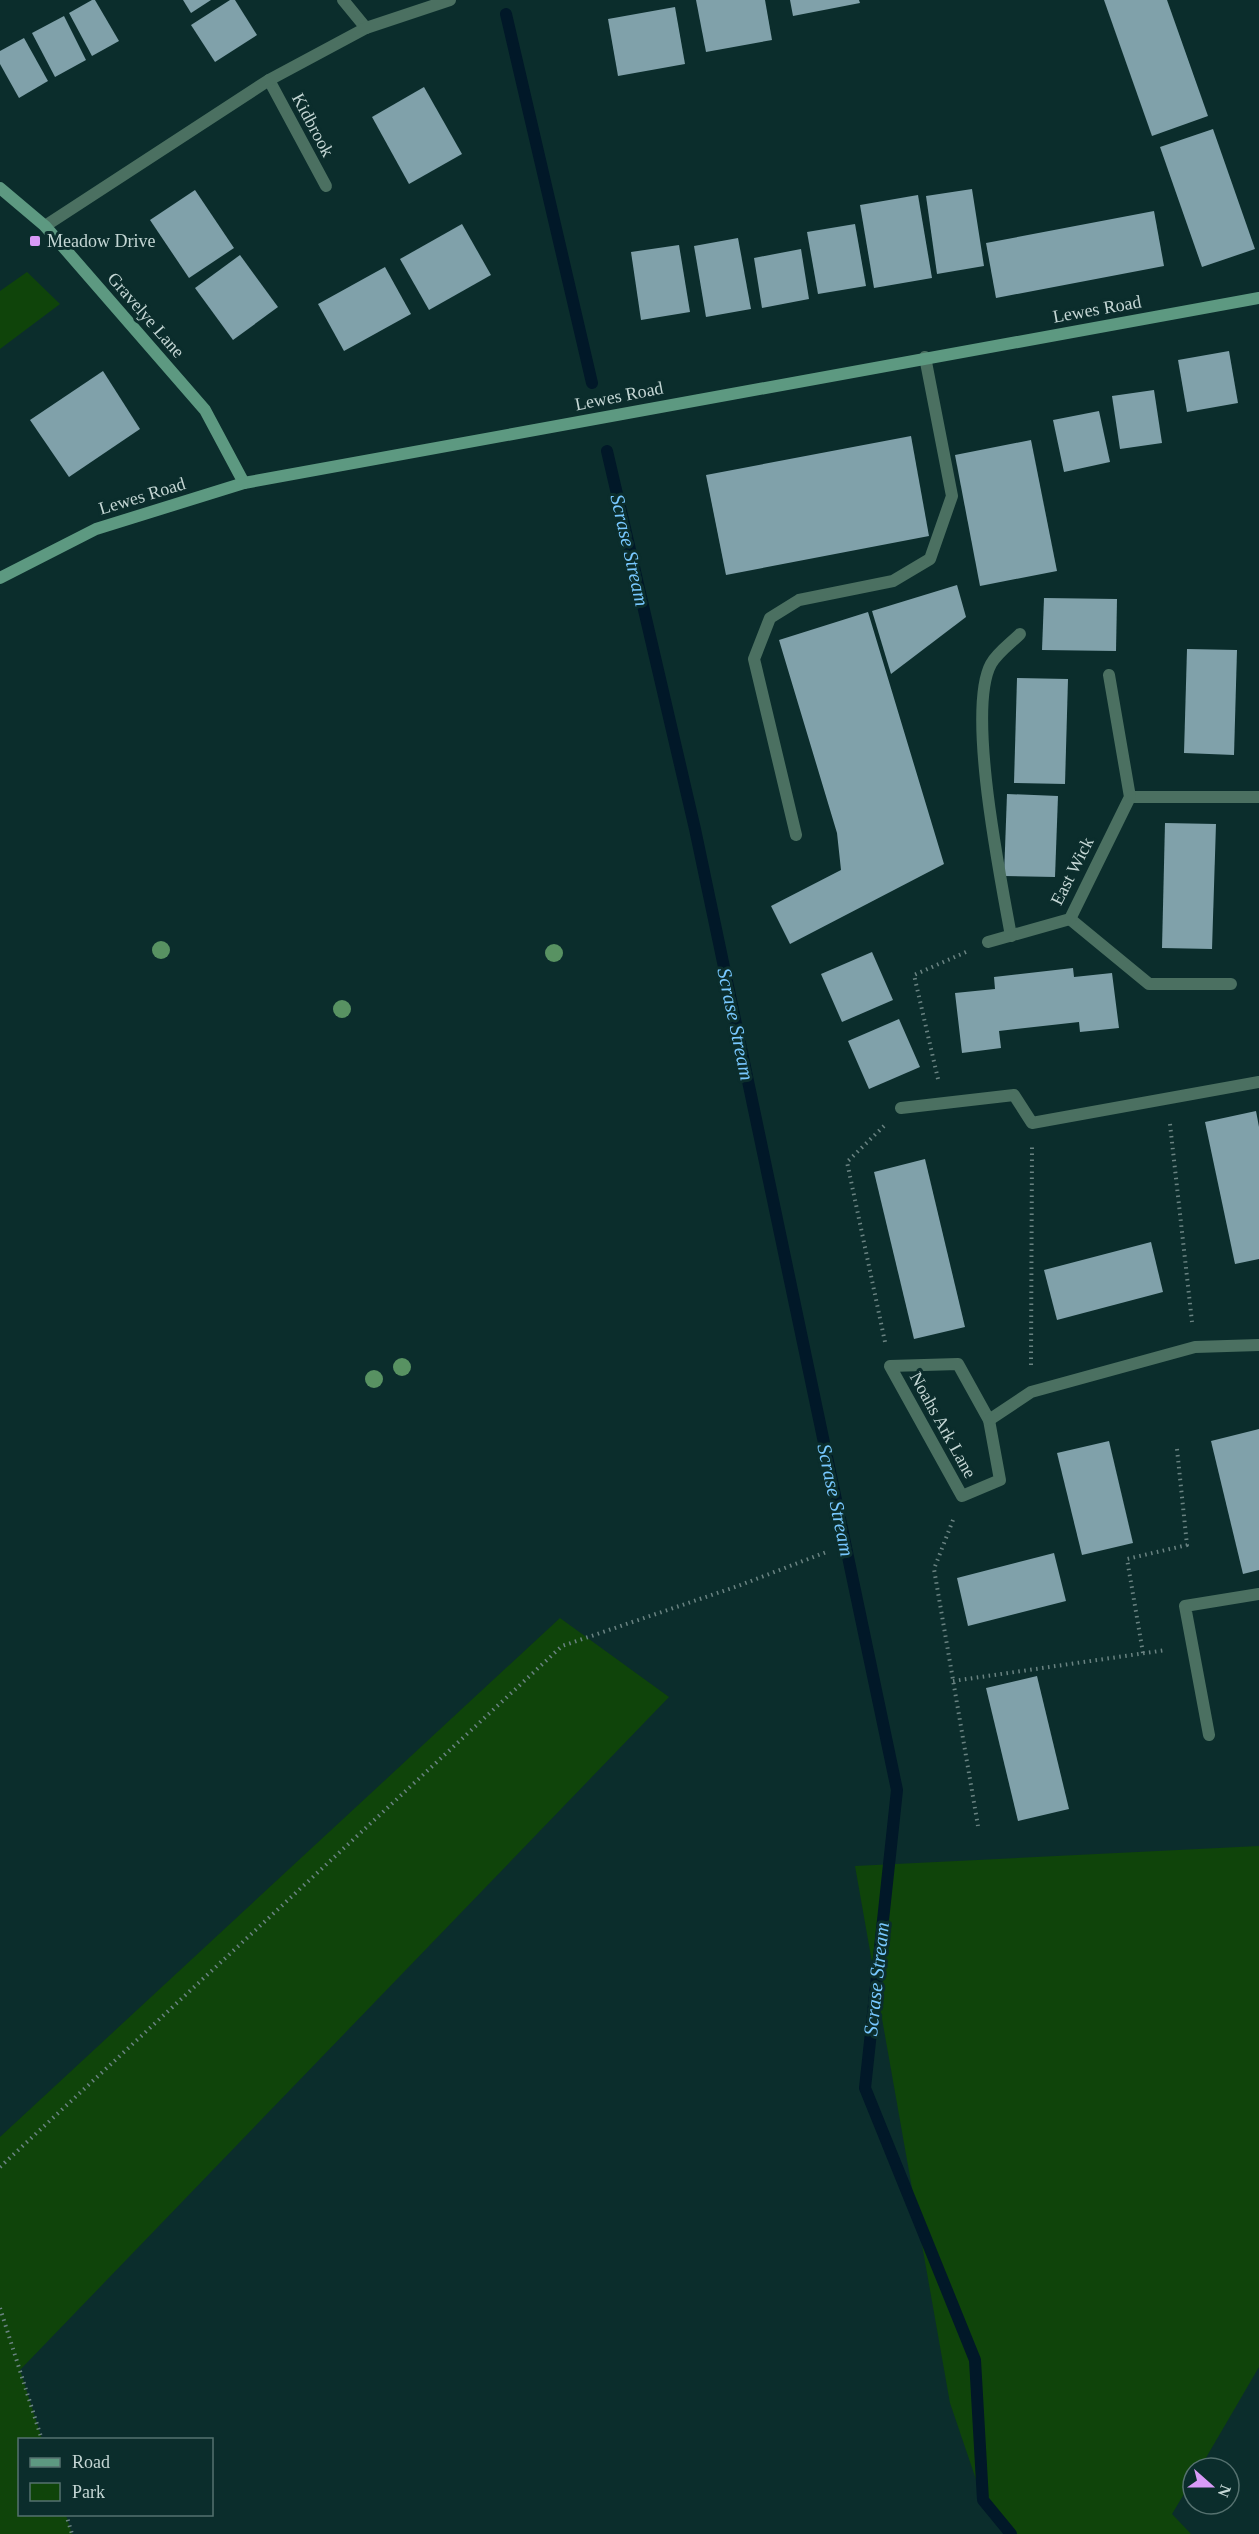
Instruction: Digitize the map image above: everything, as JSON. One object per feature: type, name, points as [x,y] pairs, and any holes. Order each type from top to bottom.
[{"type":"main road","name":"Gravelye Lane","points":[[0,188],[45,226],[205,410],[244,483]]},
{"type":"main road","name":"Lewes Road","points":[[0,578],[96,529],[244,483],[925,357],[1259,298]]},
{"type":"street","points":[[343,0],[366,28]]},
{"type":"street","points":[[45,226],[269,80],[366,28],[450,0]]},
{"type":"street","name":"Kidbrook","points":[[269,80],[326,186]]},
{"type":"street","points":[[796,835],[754,659],[770,618],[799,600],[893,581],[930,560],[952,496],[925,357]]},
{"type":"street","points":[[1011,936],[992,831],[982,719],[984,686],[991,663],[1020,634]]},
{"type":"street","points":[[1109,675],[1130,797],[1259,796]]},
{"type":"street","name":"East Wick","points":[[988,942],[1070,919],[1130,797]]},
{"type":"street","points":[[1070,919],[1149,984],[1231,984]]},
{"type":"street","points":[[902,1108],[1014,1095],[1032,1123],[1167,1096],[1259,1082]]},
{"type":"street","points":[[990,1420],[1031,1392],[1195,1347],[1259,1345]]},
{"type":"street","name":"Noahs Ark Lane","points":[[958,1364],[990,1420],[1000,1480],[962,1497],[890,1366],[958,1364]]},
{"type":"street","points":[[1209,1735],[1185,1606],[1259,1593]]},
{"type":"path","points":[[944,1103],[914,975],[988,942]]},
{"type":"path","points":[[1167,1096],[1195,1347]]},
{"type":"path","points":[[890,1366],[847,1162],[902,1108]]},
{"type":"path","points":[[1031,1392],[1032,1123]]},
{"type":"path","points":[[1143,1653],[1127,1559],[1187,1545],[1177,1449]]},
{"type":"path","points":[[962,1497],[934,1569],[978,1826]]},
{"type":"path","points":[[0,2167],[562,1646],[738,1586],[829,1551]]},
{"type":"path","points":[[953,1681],[1193,1646]]},
{"type":"path","points":[[0,2308],[42,2438]]},
{"type":"path","points":[[67,2516],[72,2534]]},
{"type":"green space","points":[[27,272],[60,304],[0,349],[0,291]]},
{"type":"green space","points":[[560,1618],[669,1697],[20,2370],[42,2438],[18,2438],[18,2516],[66,2516],[72,2534],[0,2534],[0,2137]]},
{"type":"green space","points":[[1259,1846],[1259,2367],[1207,2456],[1181,2456],[1181,2499],[1172,2514],[1191,2534],[1005,2534],[983,2500],[950,2403],[855,1866]]},
{"type":"building","points":[[95,0],[119,41],[92,56],[69,13]]},
{"type":"building","points":[[183,0],[211,0],[191,13]]},
{"type":"building","points":[[230,0],[235,0],[257,35],[215,62],[191,25]]},
{"type":"building","points":[[696,0],[765,0],[772,40],[706,52]]},
{"type":"building","points":[[790,0],[859,0],[860,3],[793,16]]},
{"type":"building","points":[[1104,0],[1167,0],[1208,116],[1152,136]]},
{"type":"building","points":[[675,7],[685,64],[618,76],[608,19]]},
{"type":"building","points":[[64,16],[86,60],[55,77],[32,33]]},
{"type":"building","points":[[24,38],[48,81],[19,98],[0,64],[0,51]]},
{"type":"building","points":[[424,87],[462,154],[409,184],[372,117]]},
{"type":"building","points":[[1213,129],[1255,249],[1202,267],[1160,147]]},
{"type":"building","points":[[972,189],[984,266],[937,274],[926,196]]},
{"type":"building","points":[[195,190],[234,248],[189,278],[150,220]]},
{"type":"building","points":[[918,195],[932,278],[874,288],[860,205]]},
{"type":"building","points":[[1154,211],[1164,266],[996,298],[986,243]]},
{"type":"building","points":[[462,224],[491,275],[429,310],[400,259]]},
{"type":"building","points":[[855,224],[866,286],[818,294],[807,232]]},
{"type":"building","points":[[738,238],[751,309],[706,317],[694,246]]},
{"type":"building","points":[[679,245],[690,312],[641,320],[631,252]]},
{"type":"building","points":[[801,249],[809,299],[762,308],[754,258]]},
{"type":"building","points":[[240,255],[278,307],[233,340],[195,288]]},
{"type":"building","points":[[385,267],[411,314],[344,351],[318,304]]},
{"type":"building","points":[[1229,351],[1238,403],[1187,412],[1178,360]]},
{"type":"building","points":[[103,371],[140,429],[69,477],[30,420]]},
{"type":"building","points":[[1154,390],[1162,443],[1120,449],[1112,396]]},
{"type":"building","points":[[1099,411],[1110,462],[1064,472],[1053,420]]},
{"type":"building","points":[[911,436],[929,536],[726,575],[706,475]]},
{"type":"building","points":[[1031,440],[1057,571],[980,586],[955,455]]},
{"type":"building","points":[[957,585],[966,617],[891,674],[872,611]]},
{"type":"building","points":[[1044,598],[1117,599],[1116,651],[1042,650]]},
{"type":"building","points":[[868,612],[944,864],[790,944],[771,906],[841,870],[837,833],[779,640]]},
{"type":"building","points":[[1187,649],[1237,650],[1234,755],[1184,753]]},
{"type":"building","points":[[1017,678],[1068,679],[1065,784],[1014,783]]},
{"type":"building","points":[[1007,794],[1058,796],[1055,877],[1004,876]]},
{"type":"building","points":[[1165,823],[1216,824],[1212,949],[1162,948]]},
{"type":"building","points":[[872,952],[893,1000],[842,1022],[821,974]]},
{"type":"building","points":[[1073,968],[1074,977],[1112,973],[1119,1028],[1080,1032],[1079,1022],[999,1031],[1001,1048],[962,1053],[955,993],[995,989],[994,977]]},
{"type":"building","points":[[899,1019],[920,1067],[869,1089],[848,1041]]},
{"type":"building","points":[[1256,1111],[1259,1127],[1259,1259],[1235,1264],[1205,1122]]},
{"type":"building","points":[[925,1159],[965,1327],[914,1339],[874,1172]]},
{"type":"building","points":[[1151,1242],[1163,1292],[1057,1320],[1044,1270]]},
{"type":"building","points":[[1259,1429],[1259,1570],[1243,1574],[1211,1441]]},
{"type":"building","points":[[1109,1441],[1133,1543],[1082,1555],[1057,1453]]},
{"type":"building","points":[[1054,1553],[1066,1601],[968,1626],[957,1578]]},
{"type":"building","points":[[1037,1676],[1069,1809],[1018,1821],[986,1688]]},
{"type":"waterway","name":"Scrase Stream","points":[[506,14],[592,383]]},
{"type":"waterway","name":"Scrase Stream","points":[[607,451],[695,829],[897,1790],[865,2088],[975,2360],[983,2500],[1011,2534]]},
{"type":"place","name":"Meadow Drive","points":[[35,241]]}]
